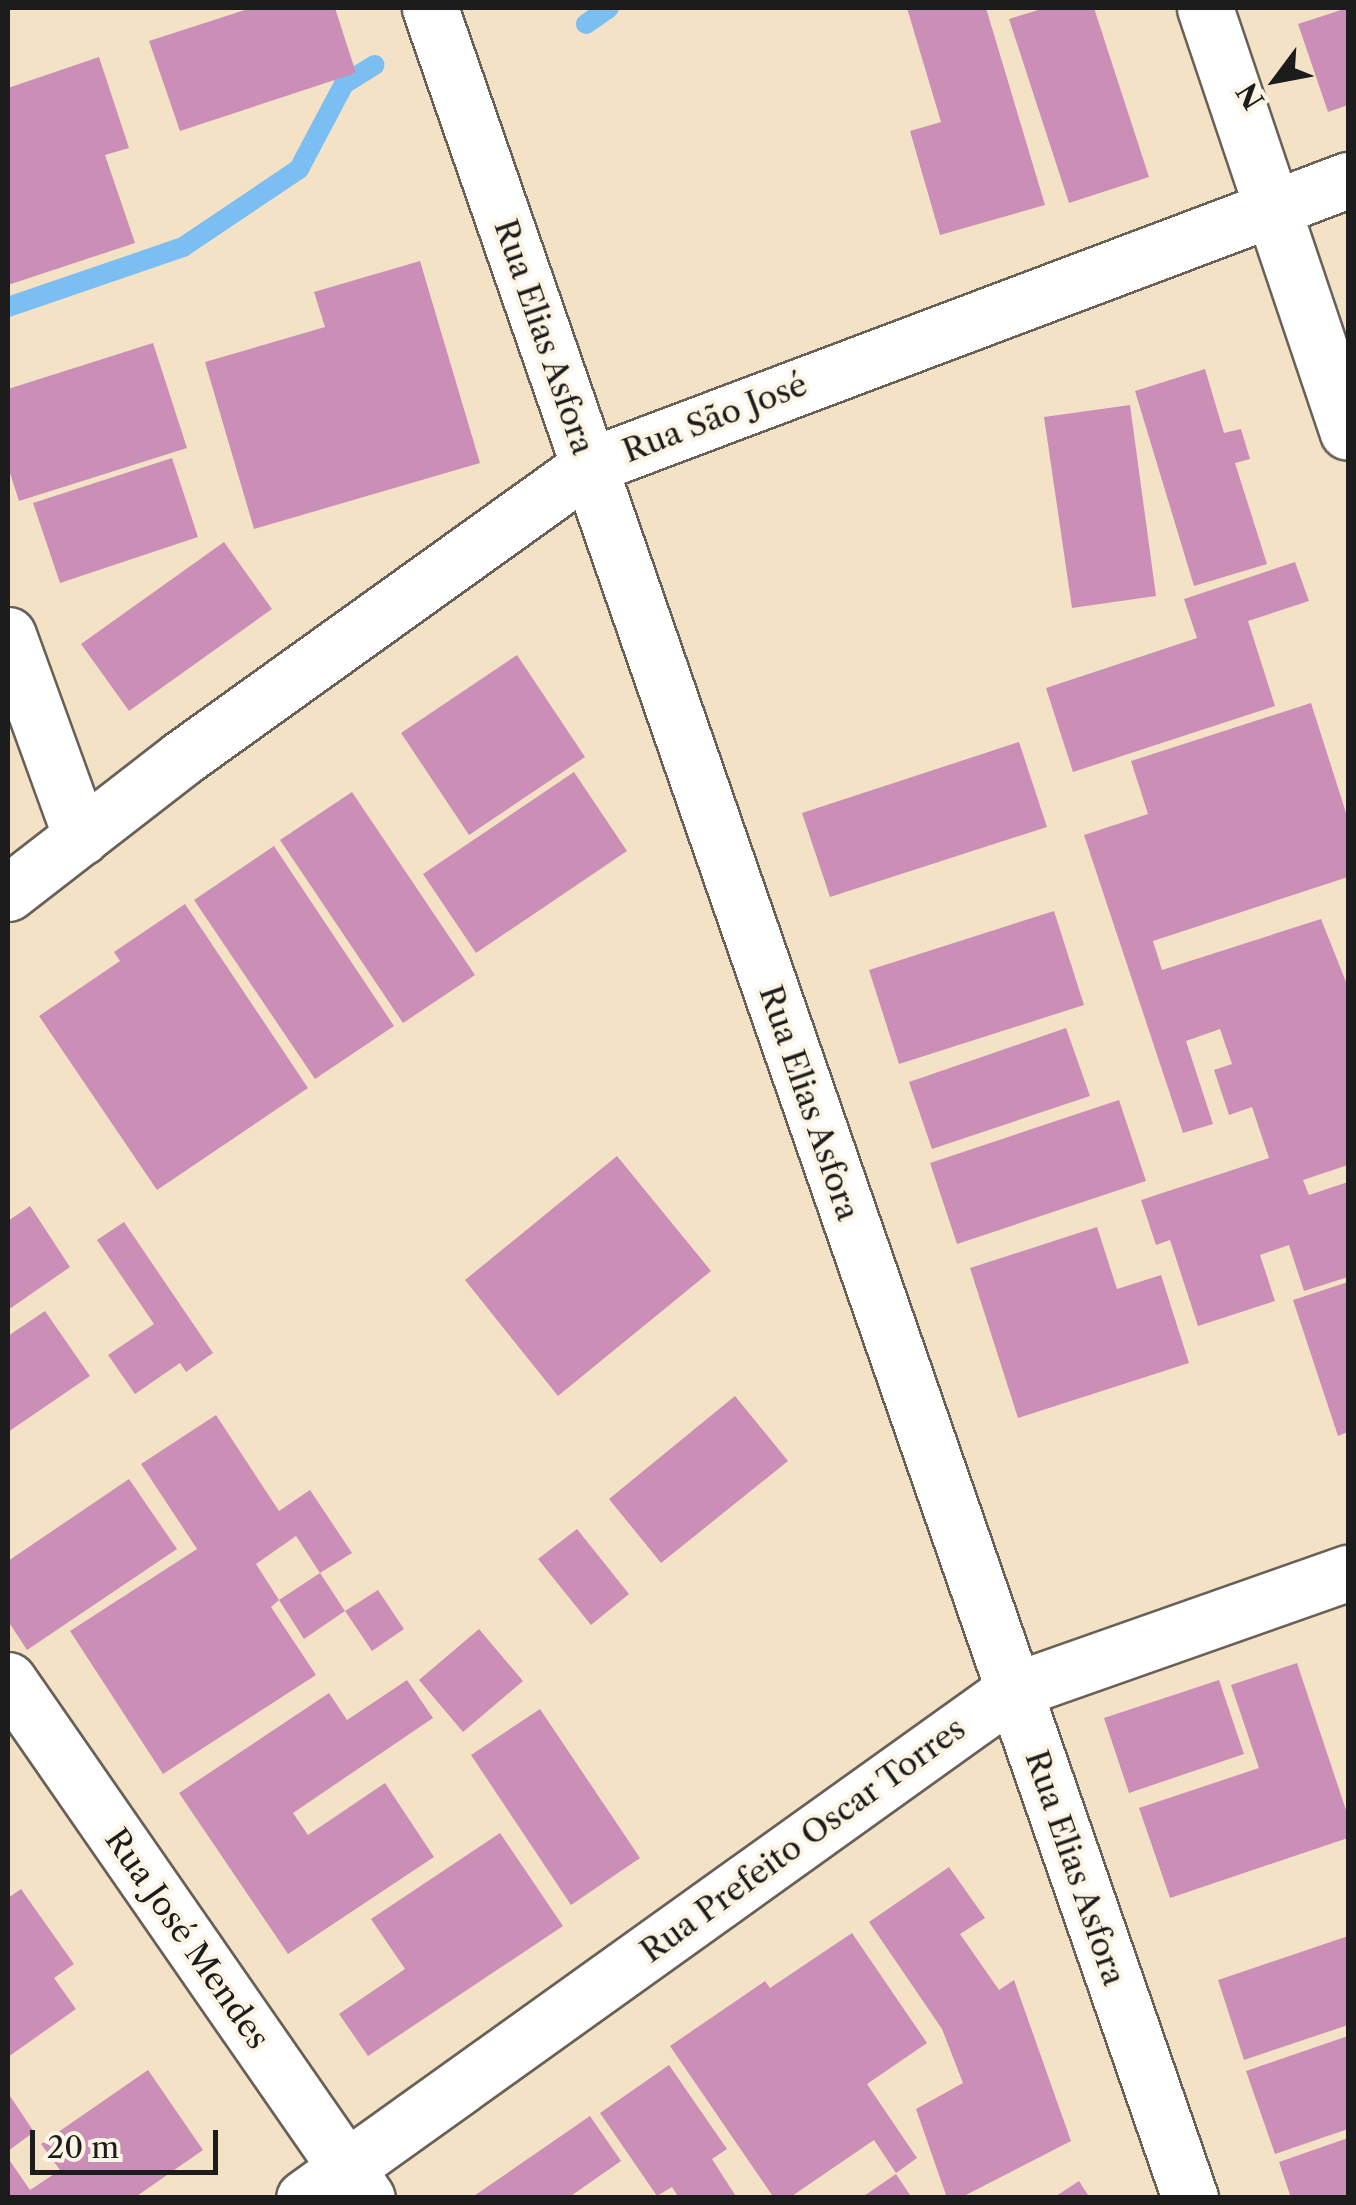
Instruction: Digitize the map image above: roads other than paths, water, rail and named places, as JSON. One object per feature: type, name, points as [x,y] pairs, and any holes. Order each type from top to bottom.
[{"type":"street","name":"Rua Elias Asfora","points":[[430,8],[1190,2198]]},
{"type":"street","points":[[1205,8],[1348,432]]},
{"type":"street","name":"Rua São José","points":[[8,892],[588,466],[1348,180]]},
{"type":"street","points":[[8,634],[81,838]]},
{"type":"street","name":"Rua Prefeito Oscar Torres","points":[[339,2188],[1012,1690],[1348,1573]]},
{"type":"street","name":"Rua José Mendes","points":[[8,1680],[339,2188]]},
{"type":"waterway","points":[[586,24],[609,8]]},
{"type":"waterway","points":[[8,307],[183,247],[299,169],[344,84],[374,65]]}]
